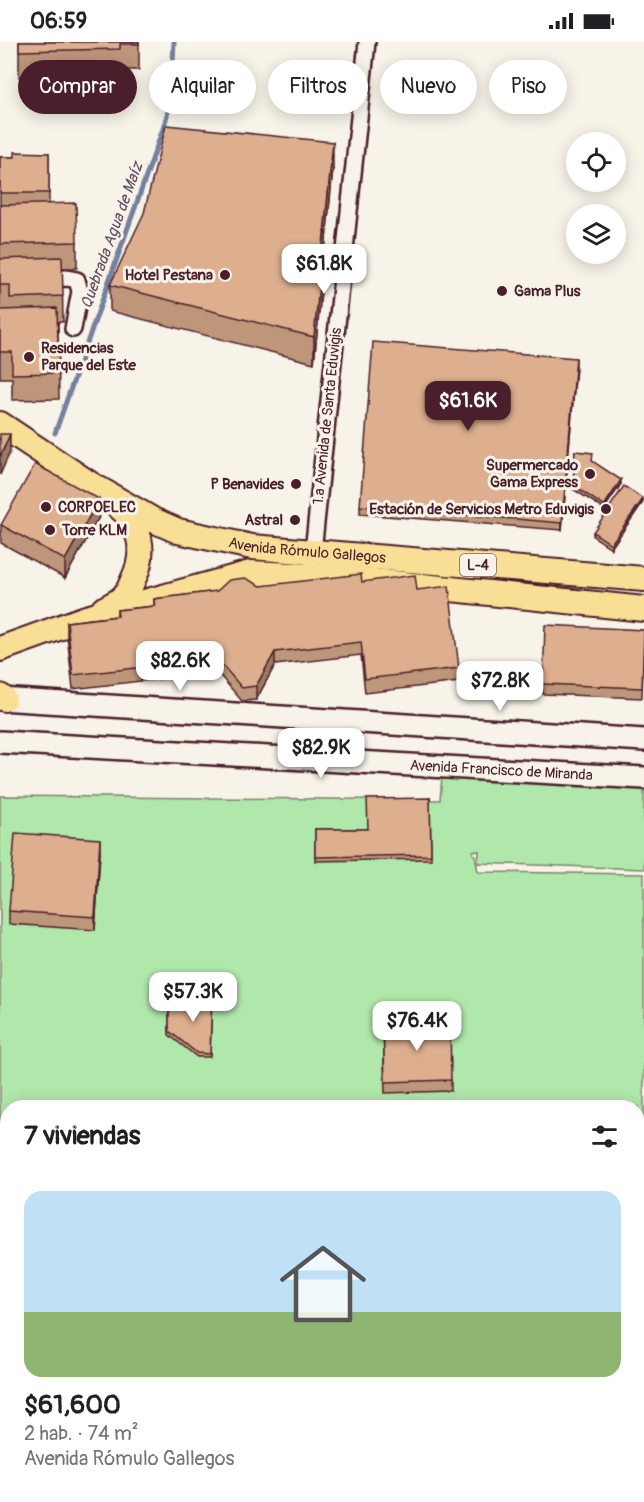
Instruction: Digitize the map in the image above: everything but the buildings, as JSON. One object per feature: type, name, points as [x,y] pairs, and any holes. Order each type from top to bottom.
[{"type":"main road","name":"Avenida Rómulo Gallegos","points":[[0,424],[90,484],[153,520],[178,531],[252,547],[644,579]]},
{"type":"main road","name":"L-4","points":[[86,618],[126,595],[138,571],[142,550],[141,541],[132,520],[123,509],[90,484]]},
{"type":"main road","name":"Avenida Rómulo Gallegos","points":[[4,649],[86,618],[250,573],[312,576],[644,609]]},
{"type":"main road","points":[[1,698],[644,740]]},
{"type":"main road","name":"Avenida Francisco de Miranda","points":[[0,742],[644,778]]},
{"type":"street","name":"1.ª Avenida de Santa Eduvigis","points":[[312,576],[367,42]]},
{"type":"street","points":[[0,281],[67,278],[77,280],[80,291],[73,329]]},
{"type":"green space","points":[[442,776],[644,784],[644,869],[478,863],[479,851],[473,851],[473,854],[478,872],[644,874],[644,1100],[0,1100],[0,796],[440,800]]},
{"type":"waterway","name":"Quebrada Agua de Maíz","points":[[55,433],[164,126],[171,101],[174,42]]},
{"type":"place","name":"Hotel Pestana","points":[[225,275]]},
{"type":"place","name":"Gama Plus","points":[[502,291]]},
{"type":"place","name":"Residencias Parque del Este","points":[[29,357]]},
{"type":"place","name":"Supermercado Gama Express","points":[[590,474]]},
{"type":"place","name":"P Benavides","points":[[296,484]]},
{"type":"place","name":"CORPOELEC","points":[[46,507]]},
{"type":"place","name":"Estación de Servicios Metro Eduvigis","points":[[606,509]]},
{"type":"place","name":"Astral","points":[[295,520]]},
{"type":"place","name":"Torre KLM","points":[[50,530]]}]
